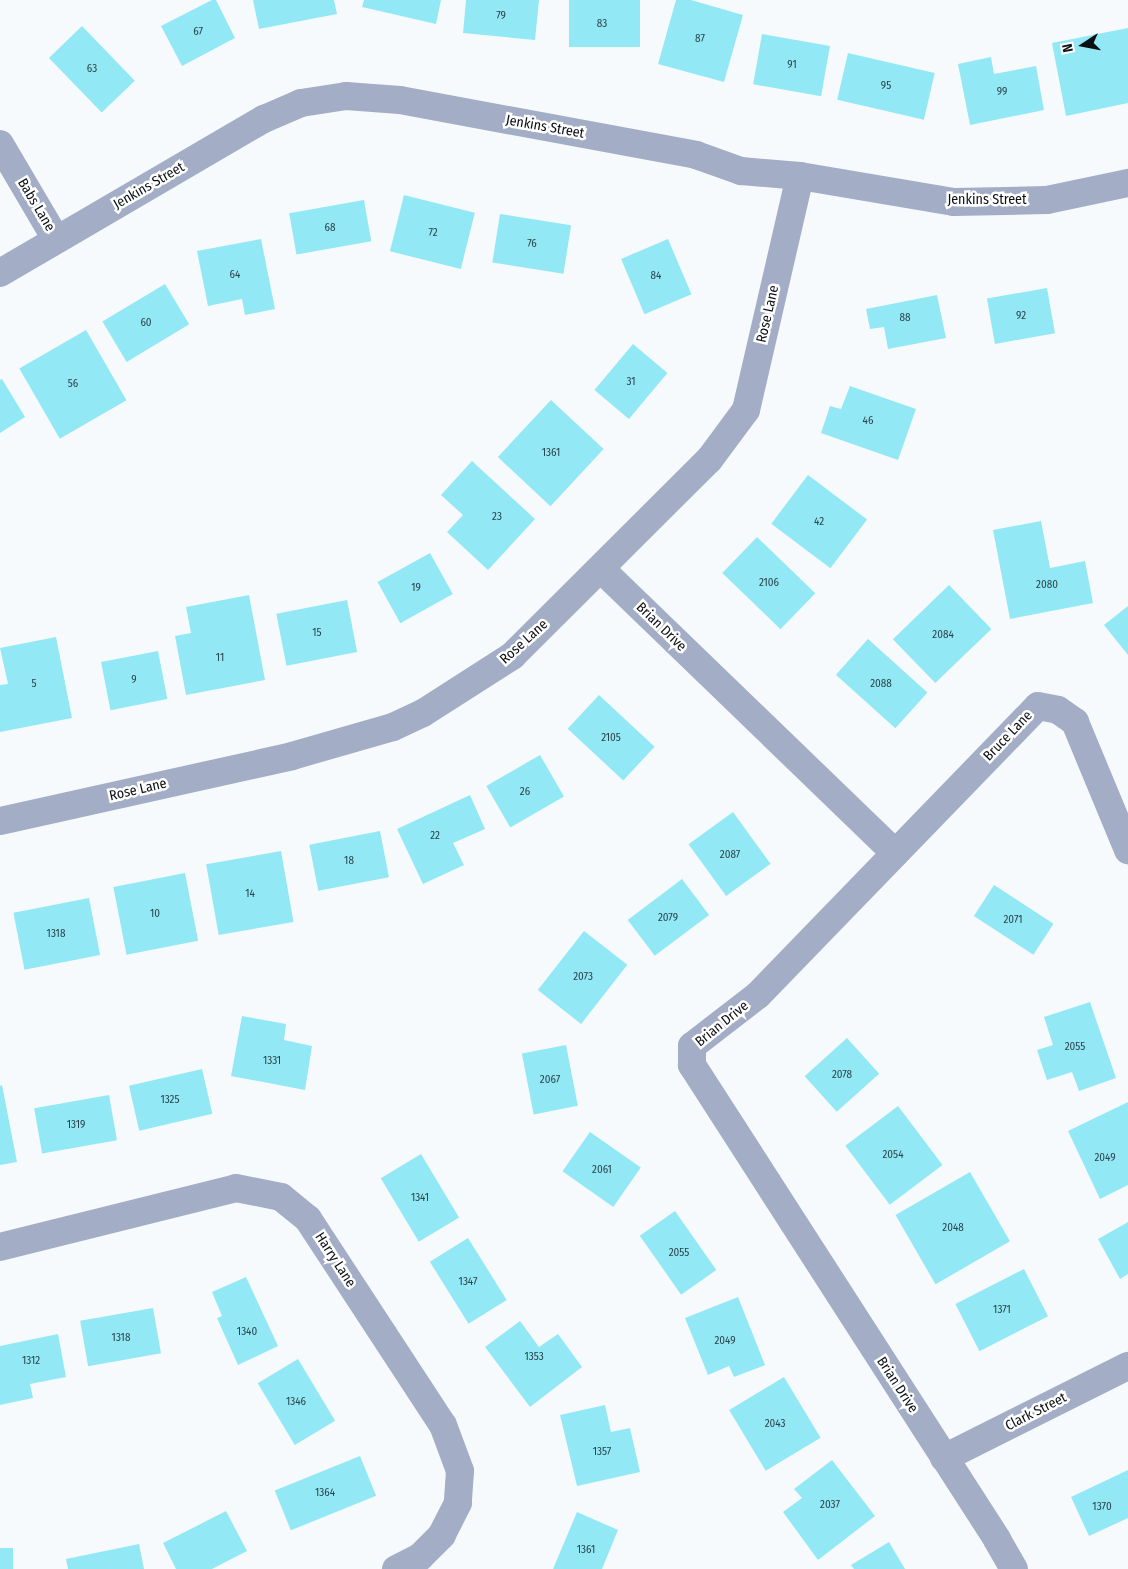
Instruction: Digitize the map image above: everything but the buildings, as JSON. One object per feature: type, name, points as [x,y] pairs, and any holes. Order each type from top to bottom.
[{"type":"street","name":"Jenkins Street","points":[[0,273],[264,119],[301,103],[346,96],[400,100],[696,155],[741,171],[800,176],[954,202],[1046,200],[1128,184]]},
{"type":"street","name":"Babs Lane","points":[[0,144],[56,239]]},
{"type":"street","name":"Rose Lane","points":[[0,821],[292,756],[393,727],[423,713],[512,656],[709,460],[746,410],[800,176]]},
{"type":"street","name":"Brian Drive","points":[[601,569],[895,853],[758,995],[692,1046],[692,1065],[998,1539],[1014,1569]]},
{"type":"street","name":"Bruce Lane","points":[[895,853],[1038,706],[1058,710],[1075,722],[1128,850]]},
{"type":"street","name":"Harry Lane","points":[[0,1247],[236,1188],[280,1197],[301,1214],[313,1227],[443,1425],[460,1471],[458,1503],[442,1535],[420,1557],[396,1569]]},
{"type":"street","name":"Clark Street","points":[[944,1458],[1128,1366]]}]
